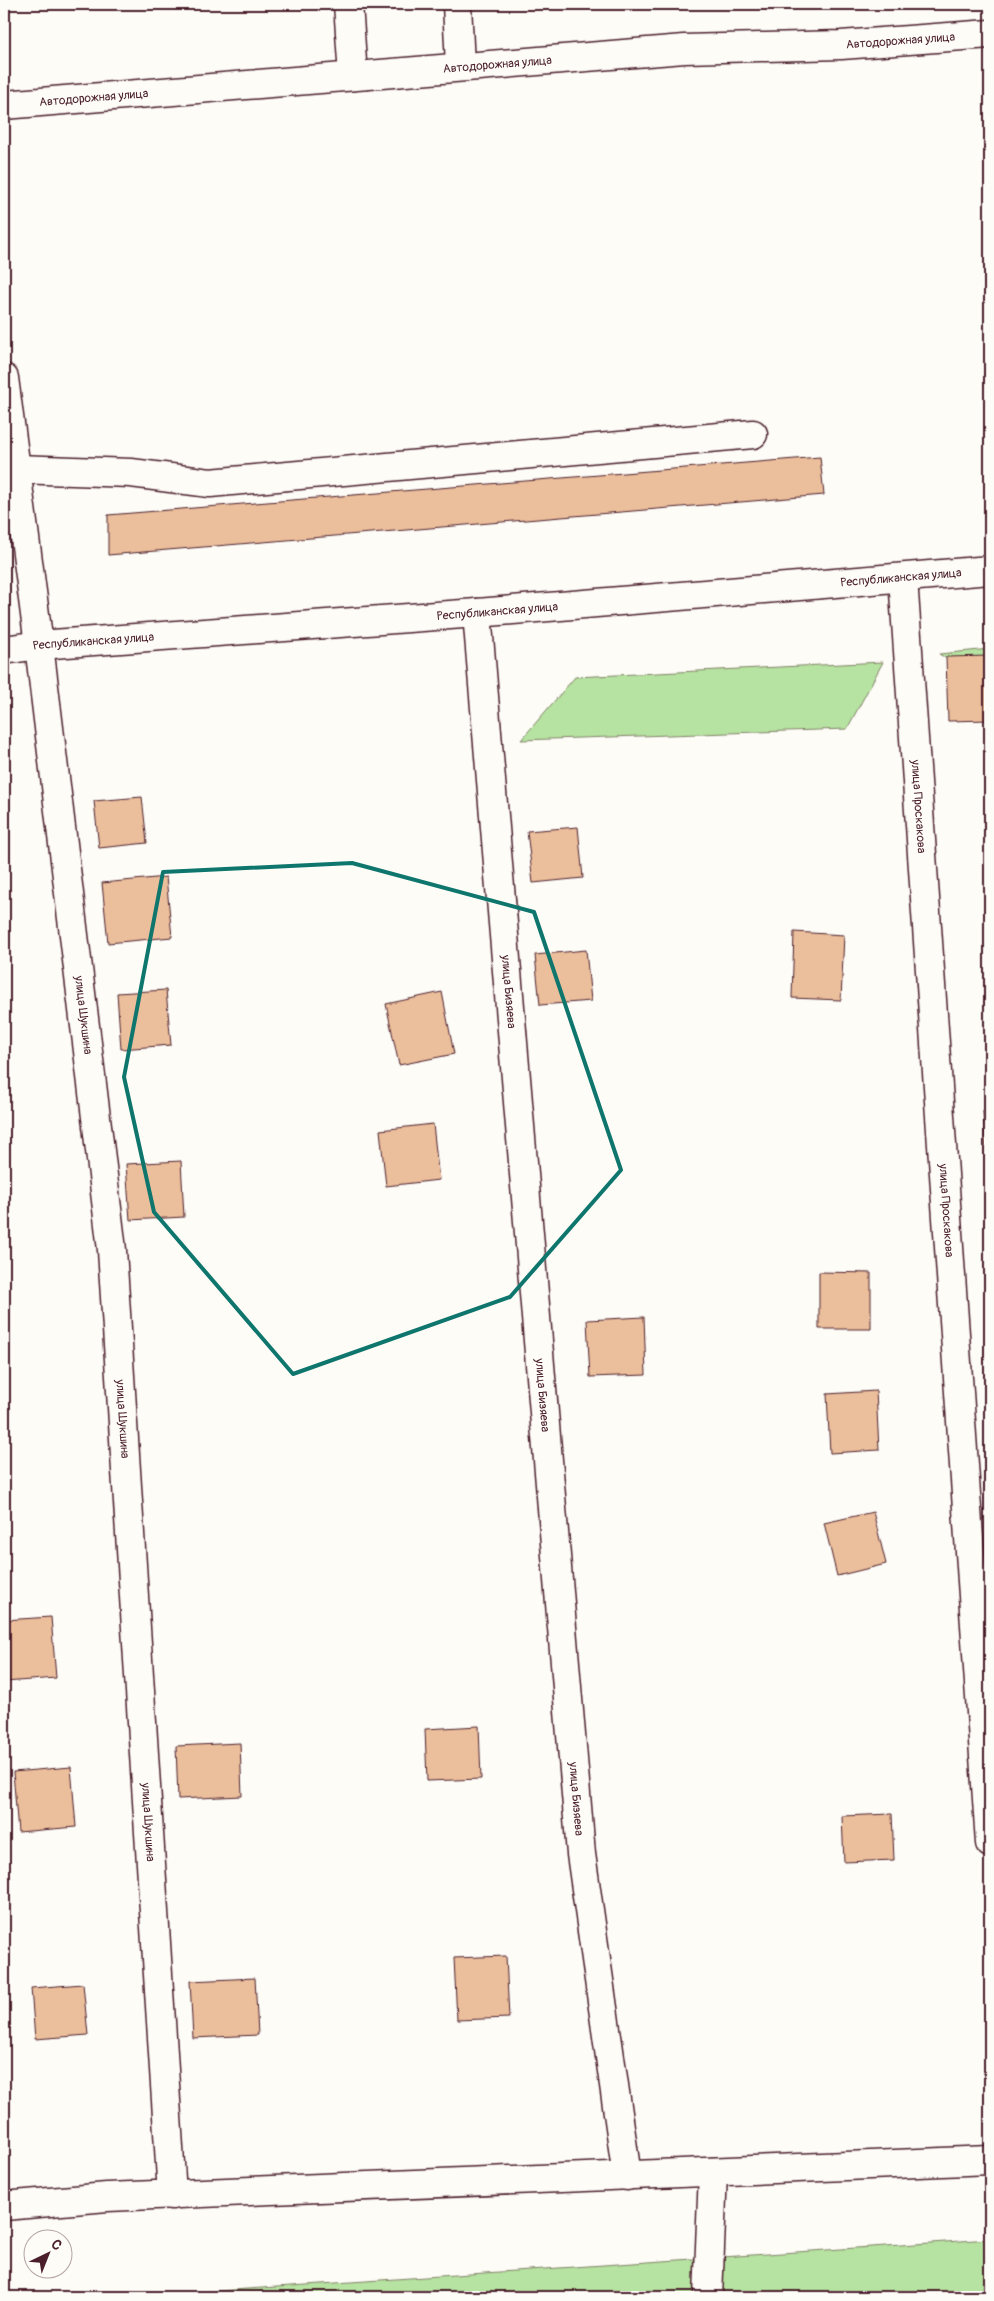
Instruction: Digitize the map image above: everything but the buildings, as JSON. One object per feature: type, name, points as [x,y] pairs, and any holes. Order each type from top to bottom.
[{"type":"street","points":[[348,4],[353,76]]},
{"type":"street","points":[[457,4],[460,66]]},
{"type":"street","name":"Автодорожная улица","points":[[4,105],[684,49],[841,45],[990,34]]},
{"type":"street","name":"улица Шукшина","points":[[4,378],[39,645],[112,1250],[172,2195]]},
{"type":"street","points":[[16,470],[131,473],[210,483],[753,434]]},
{"type":"street","name":"Республиканская улица","points":[[4,650],[39,645],[477,613],[990,570]]},
{"type":"street","name":"улица Проскакова","points":[[903,578],[990,1843]]},
{"type":"street","name":"улица Бизяева","points":[[477,613],[581,1854],[627,2176]]},
{"type":"street","points":[[4,2206],[107,2197],[990,2160]]},
{"type":"street","points":[[708,2297],[713,2172]]},
{"type":"highlighted area","points":[[352,863],[534,912],[621,1170],[510,1297],[293,1374],[154,1212],[124,1077],[163,872]]},
{"type":"green space","points":[[990,649],[990,679],[980,679],[939,654]]},
{"type":"green space","points":[[883,662],[847,729],[521,740],[575,677]]},
{"type":"green space","points":[[990,2239],[990,2297],[128,2297]]}]
